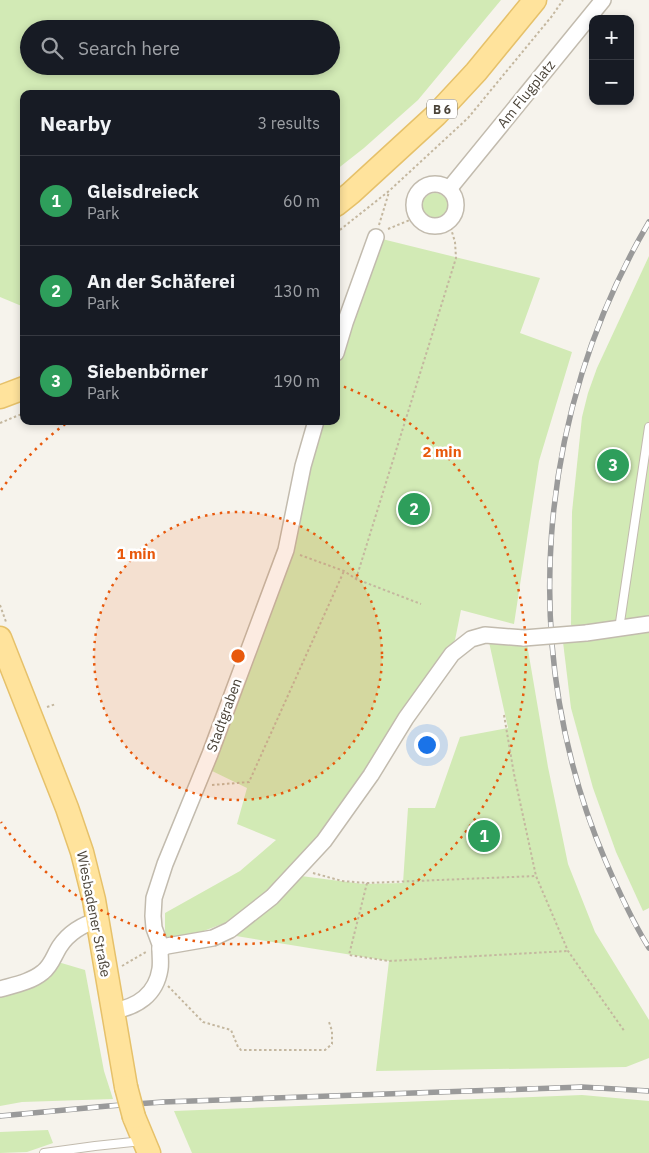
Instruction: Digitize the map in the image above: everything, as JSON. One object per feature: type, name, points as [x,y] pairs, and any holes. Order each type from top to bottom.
[{"type":"main road","name":"B 6","points":[[340,202],[436,115],[476,72],[535,0]]},
{"type":"main road","points":[[0,397],[20,390]]},
{"type":"main road","name":"Wiesbadener Straße","points":[[0,638],[67,808],[82,852],[89,878],[126,1087],[134,1117],[146,1147]]},
{"type":"street","name":"Am Flugplatz","points":[[449,189],[602,0]]},
{"type":"street","points":[[430,184],[443,185],[449,189],[456,199],[453,217],[443,225],[436,227],[422,223],[414,211],[413,204],[418,192],[430,184]]},
{"type":"street","points":[[340,340],[376,235]]},
{"type":"street","name":"Stadtgraben","points":[[112,1011],[123,1010],[146,997],[152,992],[157,980],[160,969],[160,947],[154,928],[154,898],[164,864],[210,754],[286,550],[303,466],[315,425]]},
{"type":"street","points":[[160,947],[213,938],[230,930],[272,897],[324,841],[371,775],[406,718],[452,654],[471,639],[485,635],[524,638],[586,633],[649,624]]},
{"type":"street","points":[[0,989],[35,978],[50,965],[66,938],[85,924],[97,921]]},
{"type":"lane","points":[[618,629],[649,427]]},
{"type":"lane","name":"Wiesbadener Straße","points":[[44,1153],[95,1146],[146,1147]]},
{"type":"path","points":[[340,230],[389,191],[468,118],[563,0]]},
{"type":"path","points":[[376,235],[389,191]]},
{"type":"path","points":[[376,235],[417,217]]},
{"type":"path","points":[[356,579],[456,258],[455,242],[448,222]]},
{"type":"path","points":[[0,423],[20,414]]},
{"type":"path","points":[[286,550],[344,571],[356,579],[421,604]]},
{"type":"path","points":[[197,786],[249,782],[344,571]]},
{"type":"path","points":[[504,715],[514,774],[536,876],[568,950],[625,1032]]},
{"type":"path","points":[[299,868],[327,878],[366,883],[536,876]]},
{"type":"path","points":[[366,883],[349,955],[389,961],[568,950]]},
{"type":"path","points":[[106,975],[160,947]]},
{"type":"path","points":[[157,980],[164,983],[203,1022],[231,1030],[238,1048],[241,1050],[325,1050],[332,1044],[332,1031],[329,1022]]},
{"type":"green space","points":[[0,0],[501,0],[418,100],[340,167],[340,90],[20,90],[20,305],[0,297]]},
{"type":"green space","points":[[435,193],[444,197],[448,206],[444,215],[435,219],[426,215],[422,206],[426,197]]},
{"type":"green space","points":[[378,238],[540,278],[520,333],[572,352],[539,461],[514,624],[461,610],[455,640],[312,847],[275,886],[230,921],[201,932],[165,938],[165,913],[240,871],[276,840],[237,824],[247,788],[208,769],[319,425],[340,425],[340,354]]},
{"type":"green space","points":[[649,256],[649,624],[571,625],[572,512],[582,417],[597,368]]},
{"type":"green space","points":[[649,632],[649,908],[643,911],[616,852],[593,788],[571,708],[563,642]]},
{"type":"green space","points":[[489,642],[527,644],[548,767],[568,864],[595,932],[649,1020],[649,1058],[626,1067],[376,1071],[389,961],[236,936],[301,876],[363,884],[403,883],[408,808],[435,808],[460,737],[508,728]]},
{"type":"green space","points":[[58,962],[85,970],[104,1071],[113,1099],[22,1102],[0,1106],[0,995],[26,988],[44,980]]},
{"type":"green space","points":[[582,1095],[649,1101],[649,1153],[192,1153],[174,1111]]},
{"type":"green space","points":[[48,1130],[53,1143],[27,1152],[0,1153],[0,1132]]},
{"type":"railway","points":[[649,222],[611,296],[582,374],[562,455],[551,537],[550,619],[559,702],[578,783],[606,862],[631,917],[649,948]]},
{"type":"railway","points":[[0,1116],[163,1102],[582,1087],[649,1091]]},
{"type":"place","name":"Siebenbörner","points":[[613,465]]},
{"type":"place","name":"An der Schäferei","points":[[414,509]]},
{"type":"place","name":"Gleisdreieck","points":[[484,836]]}]
